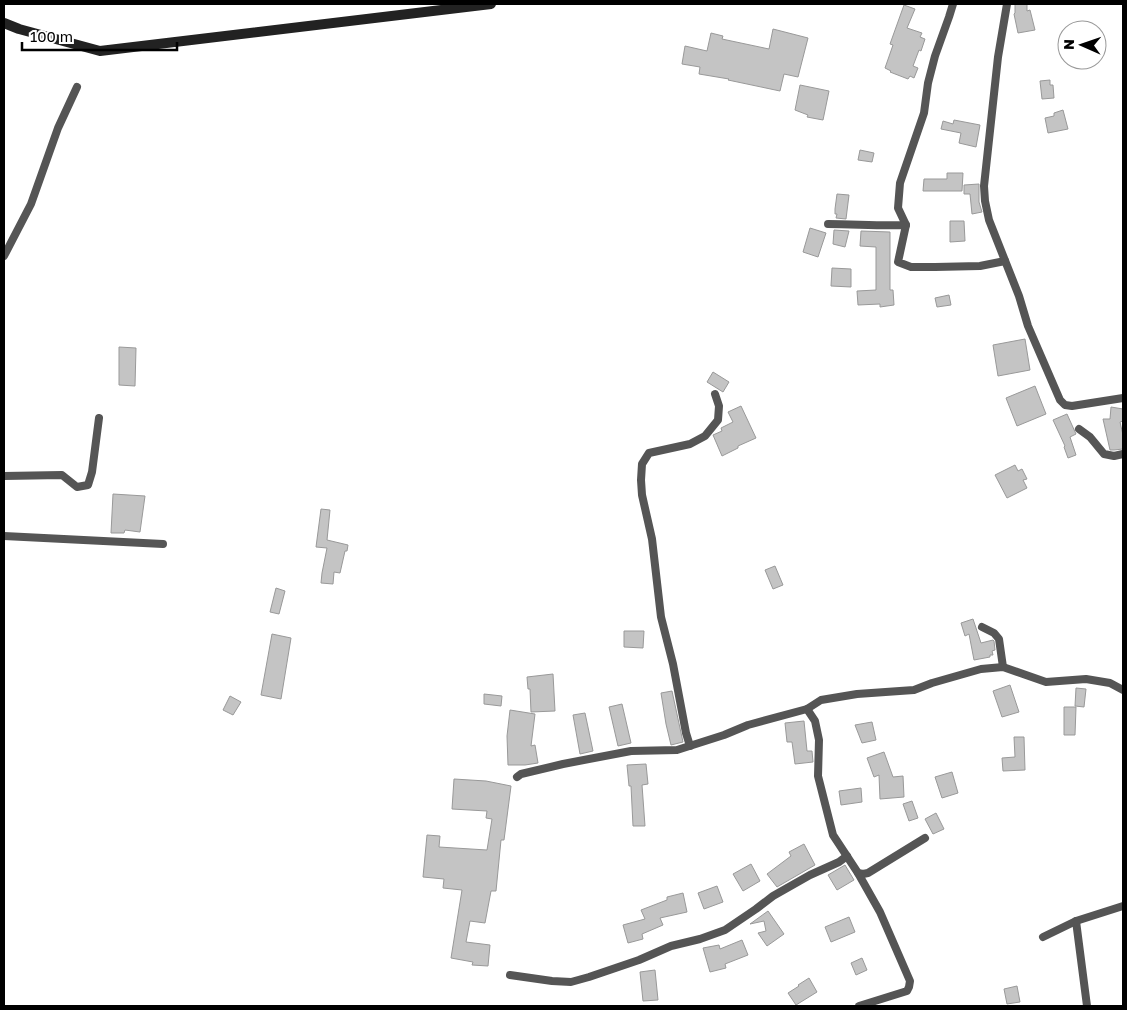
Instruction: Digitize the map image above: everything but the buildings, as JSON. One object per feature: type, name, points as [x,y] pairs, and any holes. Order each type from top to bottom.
[{"type":"main road","points":[[4,23],[19,29],[100,50],[491,4]]},
{"type":"street","points":[[953,4],[935,56],[928,83],[924,113],[900,183],[898,208],[906,225],[898,262],[910,267],[980,266],[1005,261]]},
{"type":"street","points":[[1007,4],[998,57],[984,186],[989,220],[1019,296],[1028,326],[1060,400],[1065,405],[1072,406],[1123,398]]},
{"type":"street","points":[[4,256],[31,204],[58,128],[77,87]]},
{"type":"street","points":[[828,224],[906,225]]},
{"type":"street","points":[[690,746],[662,617],[653,548],[642,495],[642,464],[649,453],[690,444],[705,436],[718,420],[719,406],[715,394]]},
{"type":"street","points":[[4,476],[62,475],[77,487],[88,485],[92,472],[99,418]]},
{"type":"street","points":[[1079,429],[1090,437],[1104,454],[1114,456],[1123,454]]},
{"type":"street","points":[[4,536],[163,544]]},
{"type":"street","points":[[982,627],[994,633],[999,639],[1003,667]]},
{"type":"street","points":[[517,777],[521,774],[563,764],[632,751],[677,750],[748,725],[807,709],[821,700],[857,694],[914,690],[932,683],[981,670],[1003,667],[1046,682],[1086,679],[1110,683],[1123,690]]},
{"type":"street","points":[[807,709],[814,722],[819,740],[818,776],[826,814],[833,835],[858,873],[880,912],[910,981],[910,987],[907,990],[860,1006]]},
{"type":"street","points":[[858,873],[868,873],[925,838]]},
{"type":"street","points":[[510,975],[571,982],[639,960],[671,946],[700,940],[724,930],[773,896],[810,875],[839,862],[846,856]]},
{"type":"street","points":[[1043,937],[1076,921],[1123,906]]},
{"type":"street","points":[[1076,921],[1087,1006]]}]
